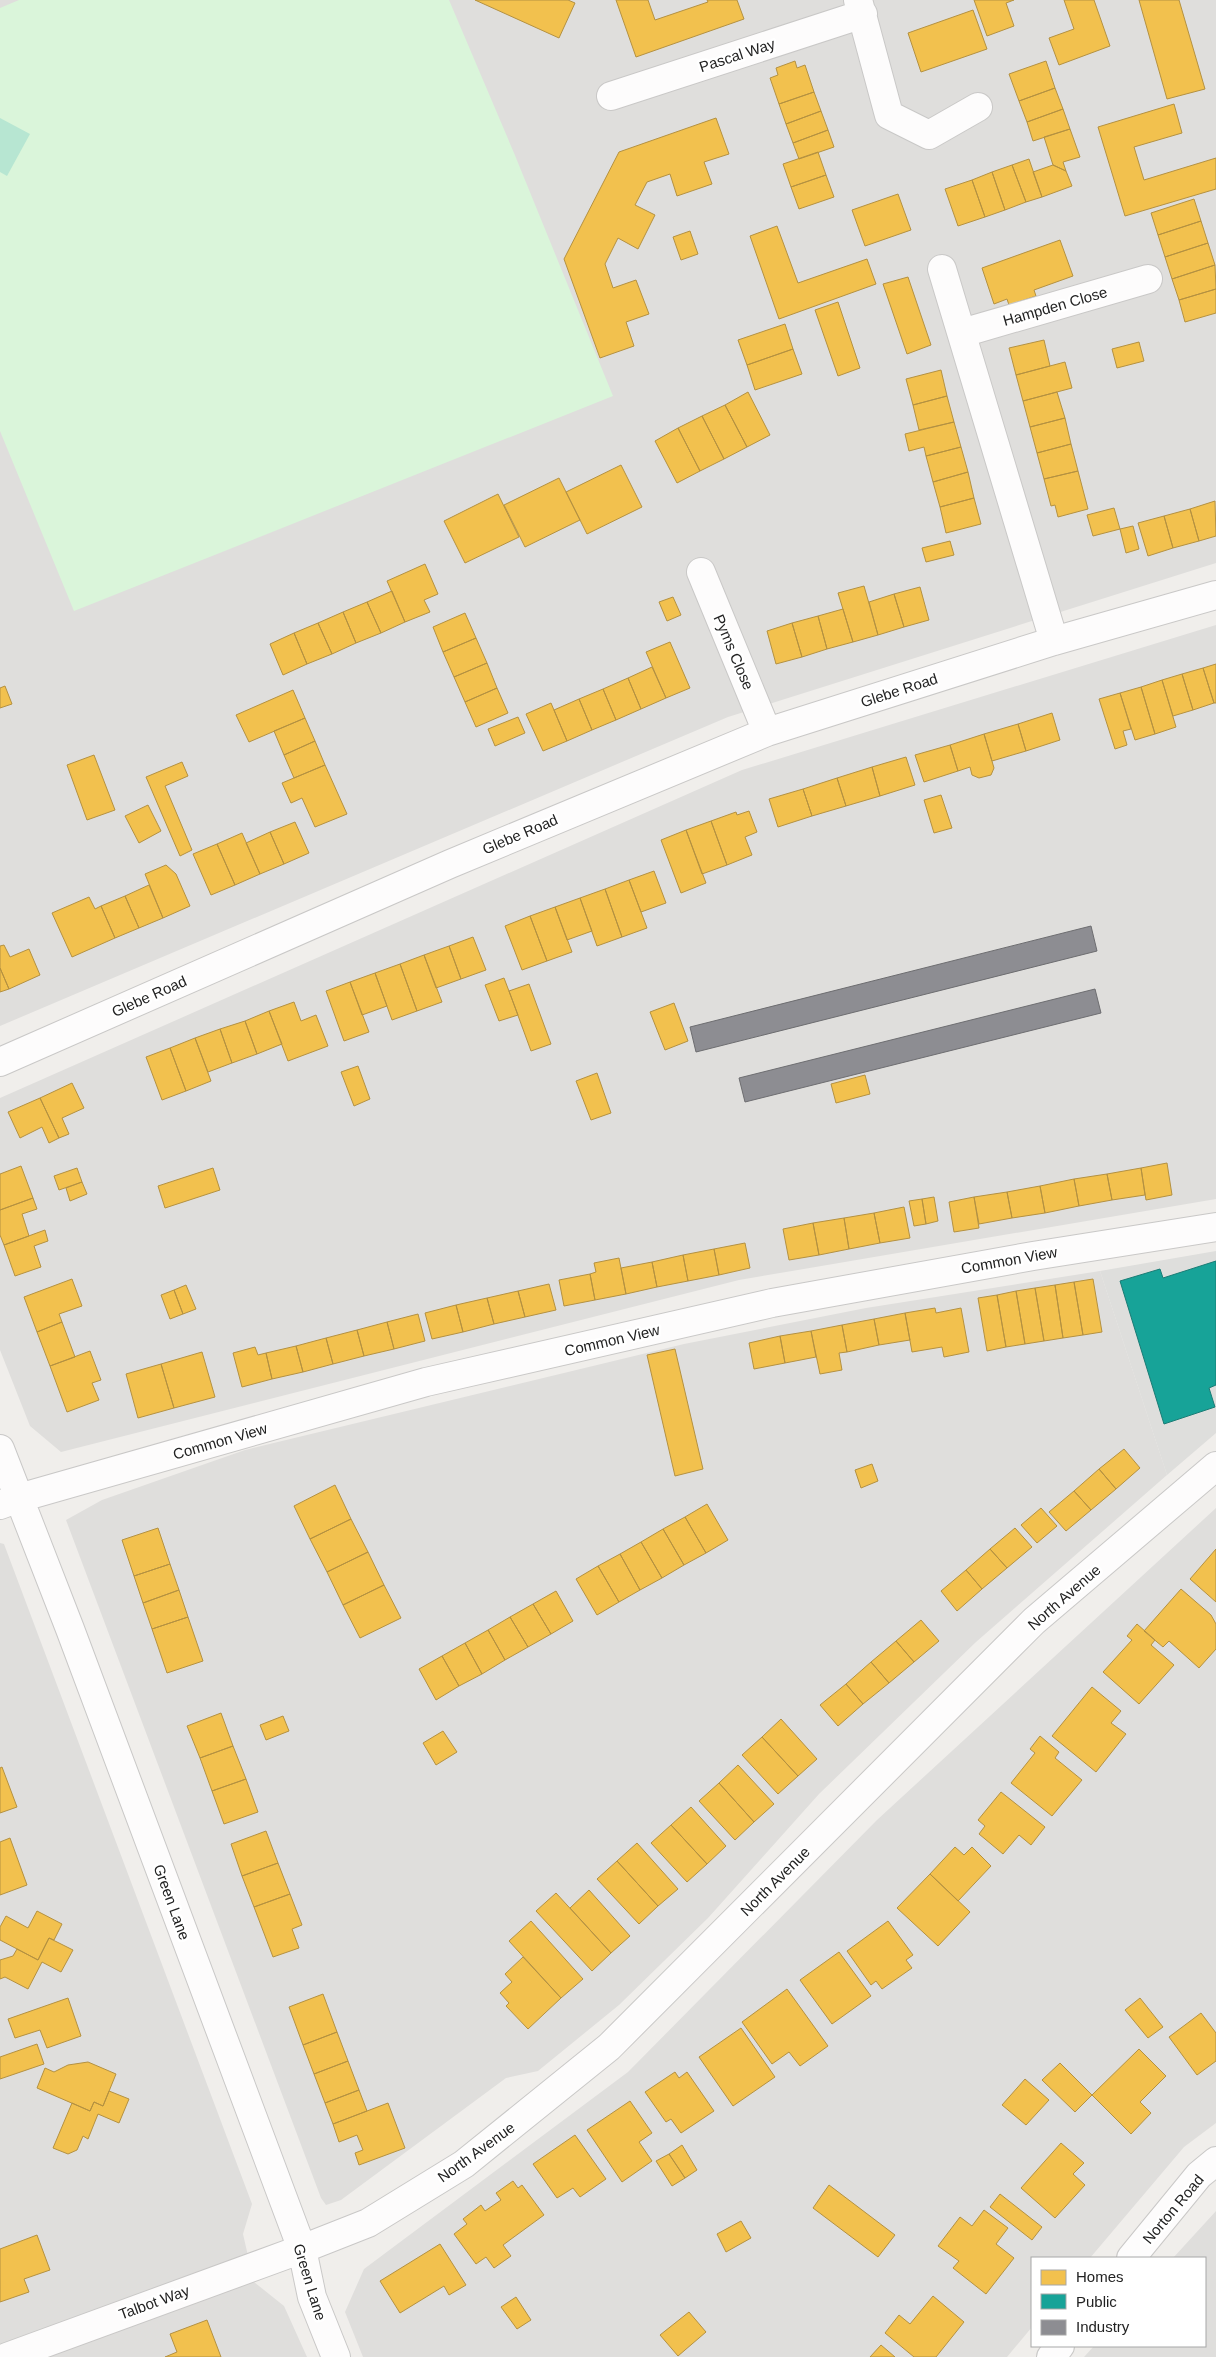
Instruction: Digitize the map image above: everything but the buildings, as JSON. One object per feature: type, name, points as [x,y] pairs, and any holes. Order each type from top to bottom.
[{"type":"street","name":"Pascal Way","points":[[611,96],[860,7],[889,115],[929,135],[978,107]]},
{"type":"street","points":[[942,269],[1054,641]]},
{"type":"street","name":"Hampden Close","points":[[962,333],[1148,279]]},
{"type":"street","name":"Pyms Close","points":[[701,572],[767,732]]},
{"type":"street","name":"Glebe Road","points":[[0,1062],[458,861],[767,732],[1054,641],[1216,595]]},
{"type":"street","name":"Common View","points":[[9,1501],[426,1382],[772,1303],[1033,1256],[1216,1227]]},
{"type":"street","name":"Green Lane","points":[[0,1449],[9,1501],[302,2249],[312,2297],[336,2357]]},
{"type":"street","name":"North Avenue","points":[[302,2249],[368,2223],[464,2164],[609,2047],[1034,1621],[1216,1466]]},
{"type":"street","name":"Norton Road","points":[[1132,2257],[1199,2175],[1216,2161]]},
{"type":"street","name":"Talbot Way","points":[[7,2357],[302,2249]]},
{"type":"street","points":[[1051,2357],[1059,2347]]},
{"type":"shaded area","points":[[0,0],[1216,0],[1216,563],[728,717],[0,1026]]},
{"type":"shaded area","points":[[1216,625],[1216,1199],[739,1280],[61,1452],[30,1426],[0,1350],[0,1098],[742,770]]},
{"type":"shaded area","points":[[1216,1251],[1216,1433],[1167,1475],[1100,1271]]},
{"type":"shaded area","points":[[1100,1271],[1167,1475],[976,1642],[819,1794],[708,1918],[619,2005],[538,2071],[506,2078],[341,2200],[326,2205],[321,2198],[66,1520],[102,1500],[245,1450],[684,1344],[866,1308]]},
{"type":"shaded area","points":[[1216,1508],[1216,2123],[1184,2147],[1091,2257],[1031,2257],[1031,2328],[1007,2357],[363,2357],[345,2312],[364,2269],[628,2072],[877,1820]]},
{"type":"shaded area","points":[[0,1543],[4,1544],[252,2204],[243,2234],[254,2282],[284,2306],[307,2357],[0,2357]]},
{"type":"shaded area","points":[[1216,2211],[1216,2357],[1084,2357],[1093,2347],[1206,2347],[1206,2257],[1174,2257]]},
{"type":"green space","points":[[19,0],[449,0],[514,153],[613,396],[74,611],[0,431],[0,8]]},
{"type":"green space","points":[[0,118],[30,134],[7,176],[0,172]]}]
